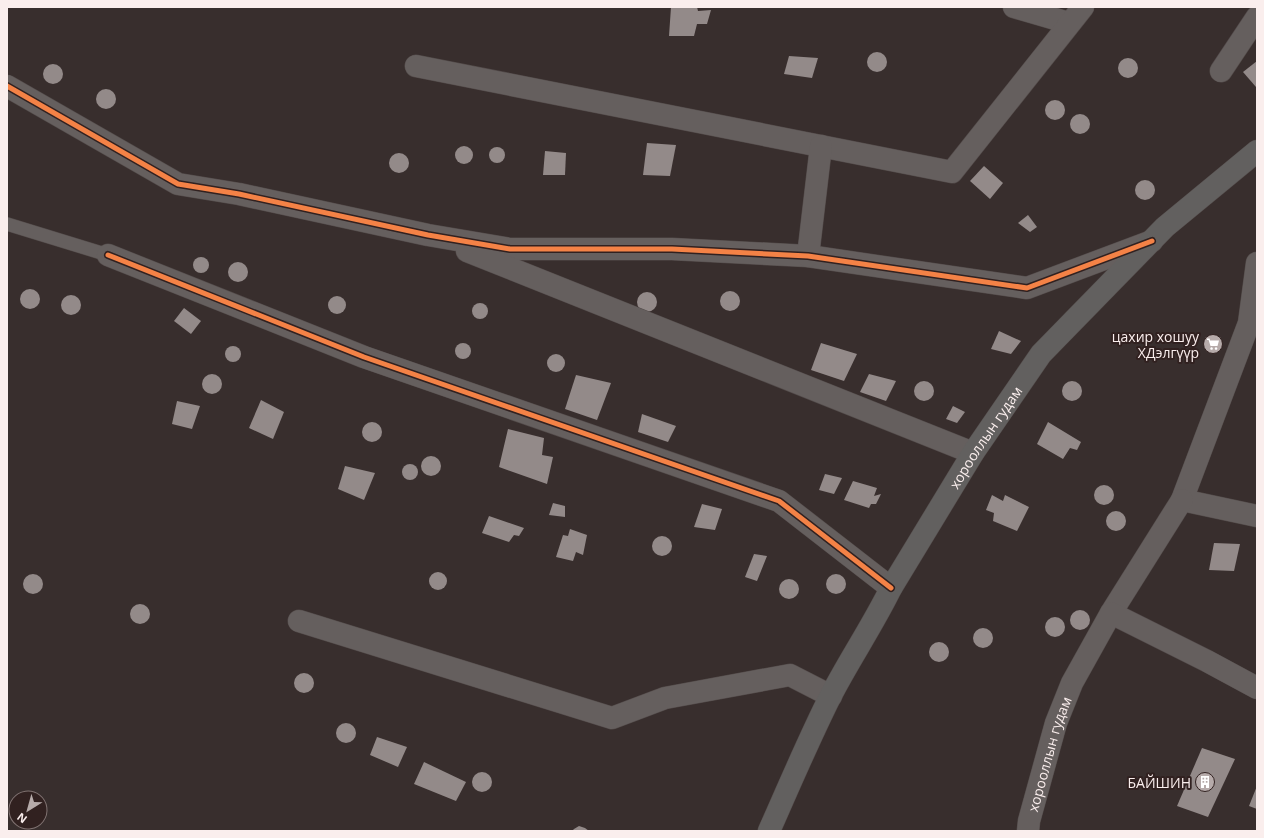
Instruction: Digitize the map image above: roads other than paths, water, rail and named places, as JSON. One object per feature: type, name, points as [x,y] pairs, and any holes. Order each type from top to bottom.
[{"type":"main road","name":"хорооллын гудам","points":[[770,831],[798,765],[830,696],[882,606],[890,588],[972,453],[1041,354],[1165,227],[1252,160]]},
{"type":"street","points":[[1014,7],[1076,15]]},
{"type":"street","points":[[416,66],[952,172],[1076,15]]},
{"type":"street","points":[[1221,71],[1257,17]]},
{"type":"street","points":[[7,86],[178,184],[239,194],[428,235],[510,249],[672,249],[808,256],[1027,288],[1152,241]]},
{"type":"street","points":[[808,256],[821,146]]},
{"type":"street","points":[[428,235],[972,453]]},
{"type":"street","points":[[108,255],[364,357],[779,500],[890,588]]},
{"type":"street","name":"хорооллын гудам","points":[[1028,831],[1029,821],[1056,723],[1072,682],[1111,613],[1182,500],[1253,325],[1257,263]]},
{"type":"street","points":[[1182,500],[1257,516]]},
{"type":"street","points":[[1111,613],[1257,688]]},
{"type":"street","points":[[300,621],[612,718],[665,698],[790,675],[830,696]]},
{"type":"lane","points":[[7,224],[108,255]]},
{"type":"place","name":"цахир хошуу ХДэлгүүр","points":[[1213,344]]},
{"type":"place","name":"БАЙШИН","points":[[1205,782]]}]
